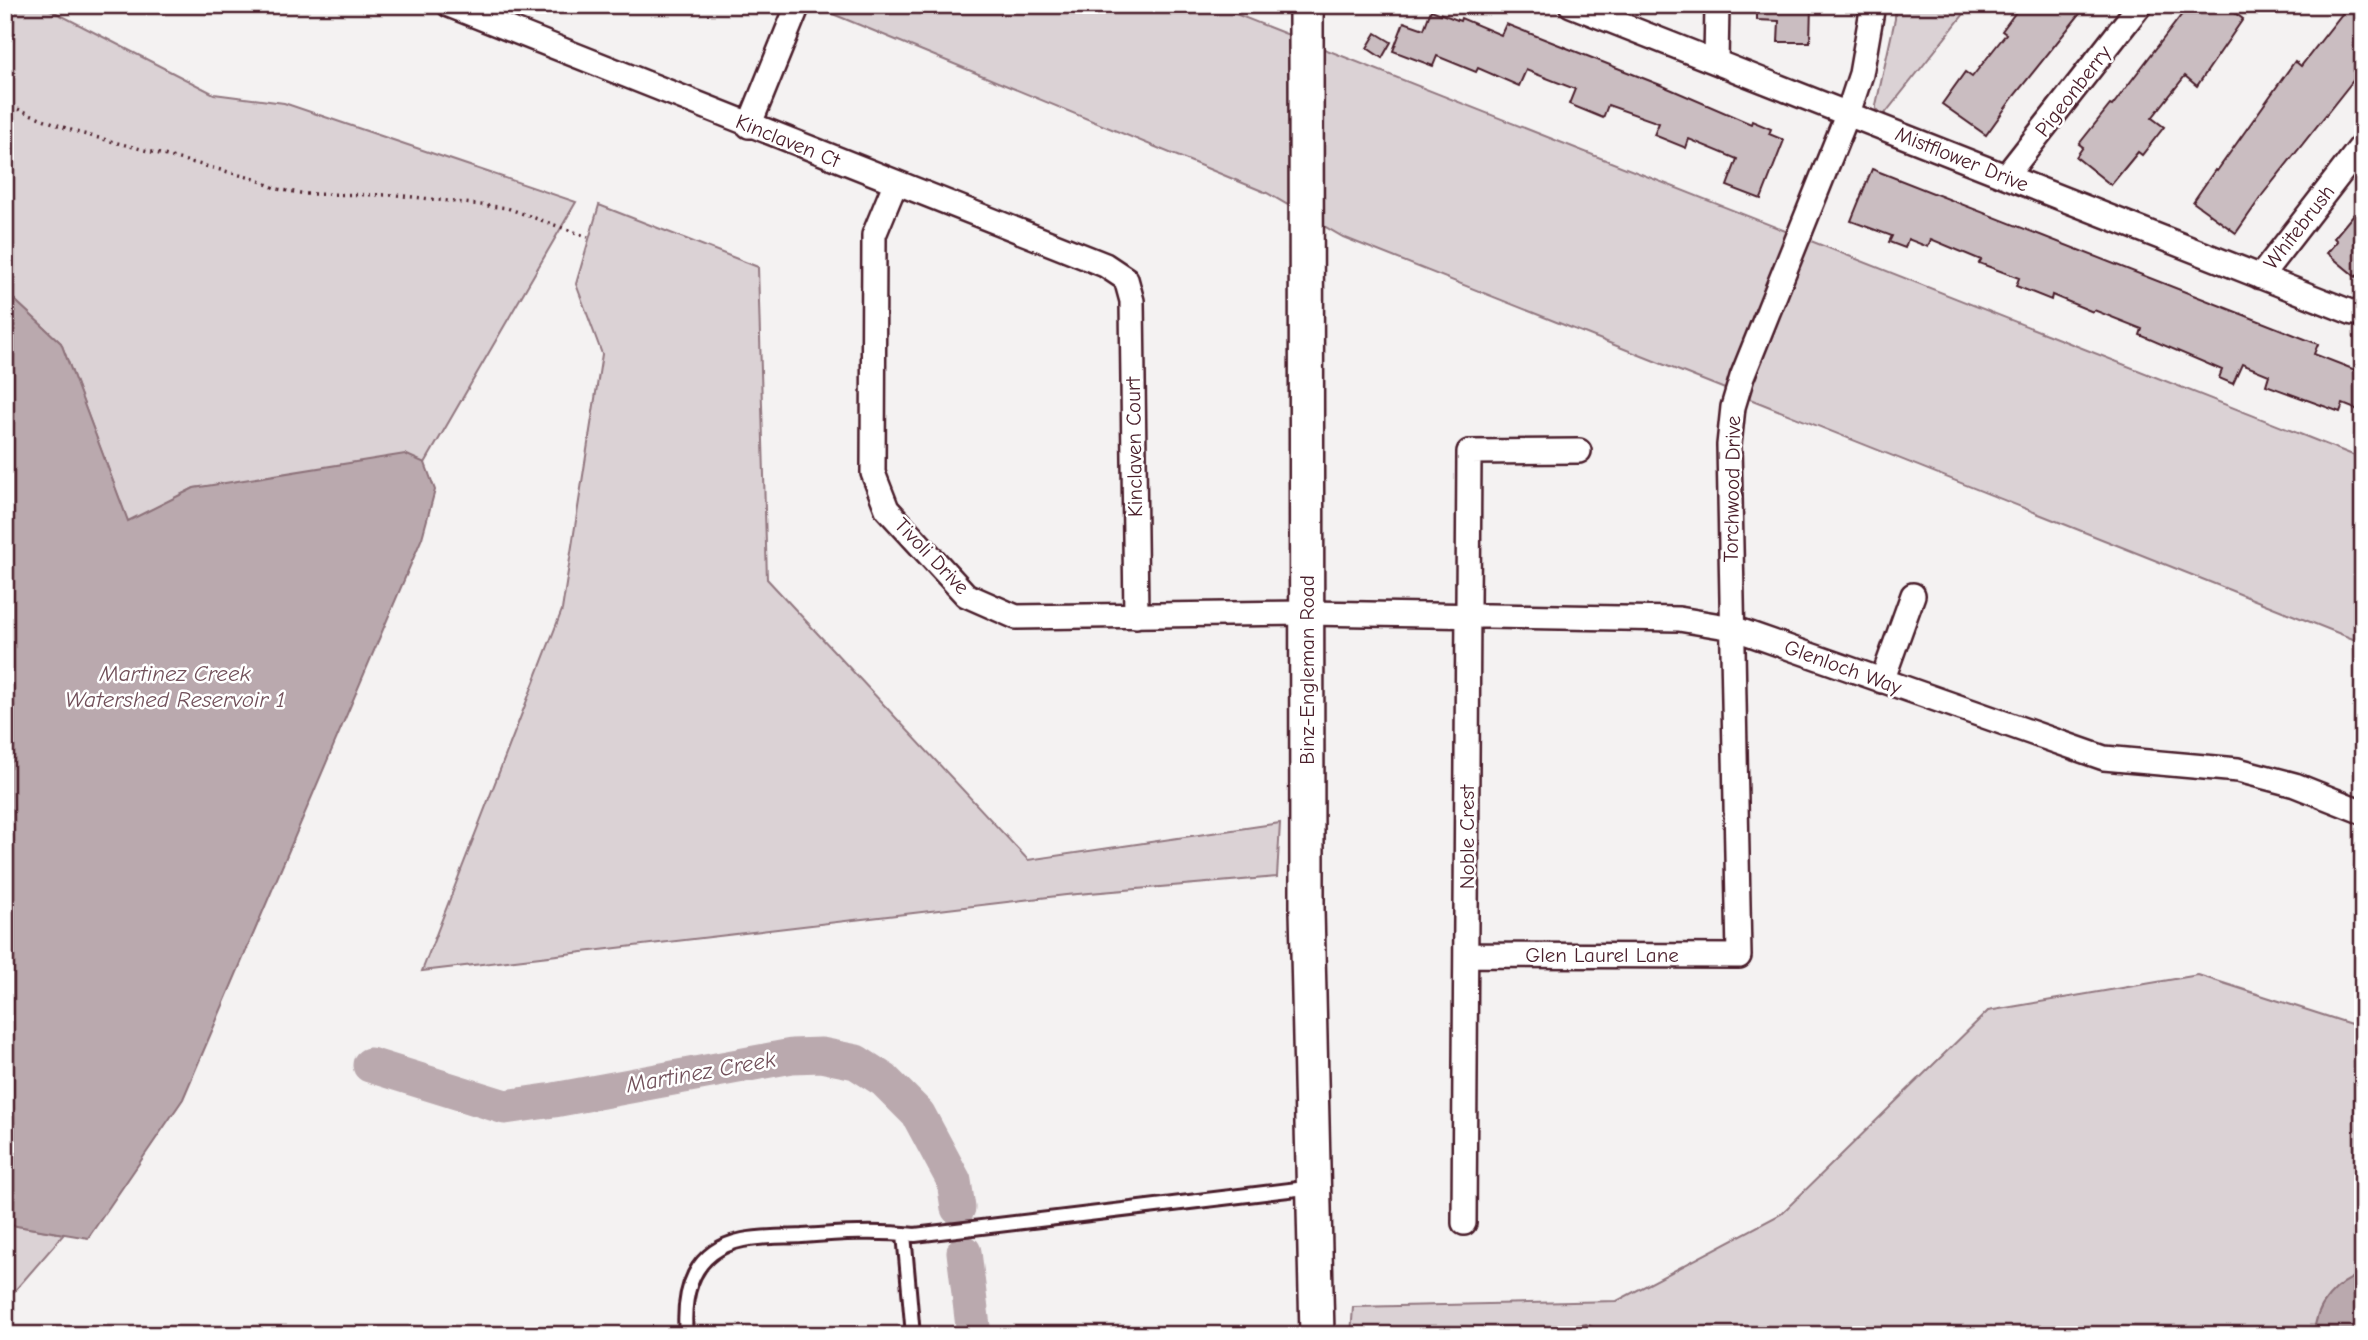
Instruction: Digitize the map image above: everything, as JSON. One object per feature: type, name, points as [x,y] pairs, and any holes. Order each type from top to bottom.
[{"type":"street","name":"Kinclaven Ct","points":[[449,5],[1105,265],[1126,279]]},
{"type":"street","points":[[749,126],[798,5]]},
{"type":"street","name":"Binz-Engleman Road","points":[[1306,5],[1307,911],[1317,1335]]},
{"type":"street","name":"Mistflower Drive","points":[[1571,5],[2359,318]]},
{"type":"street","points":[[1716,62],[1717,5]]},
{"type":"street","name":"Torchwood Drive","points":[[1739,956],[1729,445],[1732,407],[1848,113],[1861,74],[1873,5]]},
{"type":"street","name":"Pigeonberry","points":[[2006,176],[2140,5]]},
{"type":"street","name":"Whitebrush","points":[[2260,277],[2363,144]]},
{"type":"street","name":"Tivoli Drive","points":[[895,184],[874,235],[873,473],[887,509],[966,596],[1016,617],[1307,613]]},
{"type":"street","name":"Kinclaven Court","points":[[1126,279],[1132,301],[1136,615]]},
{"type":"street","name":"Noble Crest","points":[[1464,1223],[1469,452],[1578,451]]},
{"type":"street","points":[[1882,681],[1913,595]]},
{"type":"street","name":"Glenloch Way","points":[[1307,613],[1679,619],[1733,628],[2104,758],[2238,770],[2295,785],[2363,812]]},
{"type":"street","name":"Glen Laurel Lane","points":[[1466,955],[1739,956]]},
{"type":"lane","points":[[686,1335],[686,1301],[692,1276],[703,1261],[717,1249],[743,1240],[876,1231],[915,1235],[1314,1187]]},
{"type":"lane","points":[[904,1234],[913,1335]]},
{"type":"path","points":[[5,104],[76,132],[255,179],[277,189],[306,194],[396,195],[508,208],[588,237]]},
{"type":"shaded area","points":[[5,5],[41,5],[214,94],[284,103],[576,202],[425,463],[194,488],[128,522],[61,343],[5,291]]},
{"type":"shaded area","points":[[811,5],[1213,5],[2363,459],[2363,643],[1343,237],[1267,193]]},
{"type":"shaded area","points":[[1895,5],[1971,5],[1883,116],[1876,109],[1876,105],[1895,19]]},
{"type":"shaded area","points":[[599,205],[758,267],[767,579],[1028,860],[1280,823],[1277,877],[1066,895],[422,971],[562,610],[602,354],[576,284]]},
{"type":"shaded area","points":[[2198,975],[2354,1025],[2363,1031],[2363,1335],[1351,1335],[1353,1307],[1617,1301],[1781,1214],[1988,1011]]},
{"type":"shaded area","points":[[5,1224],[64,1234],[5,1302]]},
{"type":"water","name":"Martinez Creek Watershed Reservoir 1","points":[[5,291],[61,343],[128,521],[194,488],[405,454],[425,463],[435,490],[422,538],[183,1099],[88,1238],[5,1224]]},
{"type":"water","points":[[2363,1273],[2363,1335],[2314,1335],[2318,1314],[2329,1296],[2344,1283]]},
{"type":"water","points":[[1586,1324],[1610,1335],[1544,1335],[1554,1330]]},
{"type":"building","points":[[1757,5],[1811,5],[1810,42],[1778,42],[1779,21],[1757,20]]},
{"type":"building","points":[[2021,5],[2087,5],[1986,135],[1942,104],[1965,72],[1972,77],[2006,34],[2002,31]]},
{"type":"building","points":[[2189,5],[2242,5],[2235,13],[2243,19],[2197,86],[2185,76],[2152,118],[2164,127],[2142,155],[2138,152],[2111,185],[2076,157],[2083,147],[2079,144],[2110,105],[2112,106]]},
{"type":"building","points":[[2349,5],[2363,5],[2363,68],[2263,194],[2236,233],[2193,202],[2295,61],[2301,66]]},
{"type":"building","points":[[1431,10],[1460,21],[1461,18],[1501,35],[1506,24],[1751,124],[1752,121],[1771,129],[1769,134],[1784,140],[1761,199],[1727,186],[1737,159],[1689,139],[1686,148],[1654,135],[1659,123],[1608,105],[1603,118],[1569,104],[1575,89],[1526,70],[1519,86],[1478,68],[1476,72],[1437,56],[1433,66],[1393,51],[1404,22],[1424,29]]},
{"type":"building","points":[[1376,33],[1391,42],[1382,58],[1367,48]]},
{"type":"building","points":[[1872,169],[2318,344],[2314,354],[2363,373],[2363,412],[2343,404],[2340,412],[2266,385],[2269,375],[2242,364],[2233,384],[2219,378],[2222,370],[2140,335],[2142,329],[2052,295],[2051,300],[2016,286],[2019,278],[1979,263],[1981,260],[1931,239],[1928,247],[1908,239],[1905,248],[1889,242],[1892,236],[1851,221]]},
{"type":"building","points":[[2363,203],[2363,269],[2356,277],[2327,253],[2337,241],[2334,238]]},
{"type":"waterway","name":"Martinez Creek","points":[[370,1065],[505,1107],[792,1056],[821,1055],[856,1062],[884,1080],[918,1114],[954,1181],[958,1208]]},
{"type":"waterway","name":"Martinez Creek","points":[[964,1252],[974,1335]]}]
